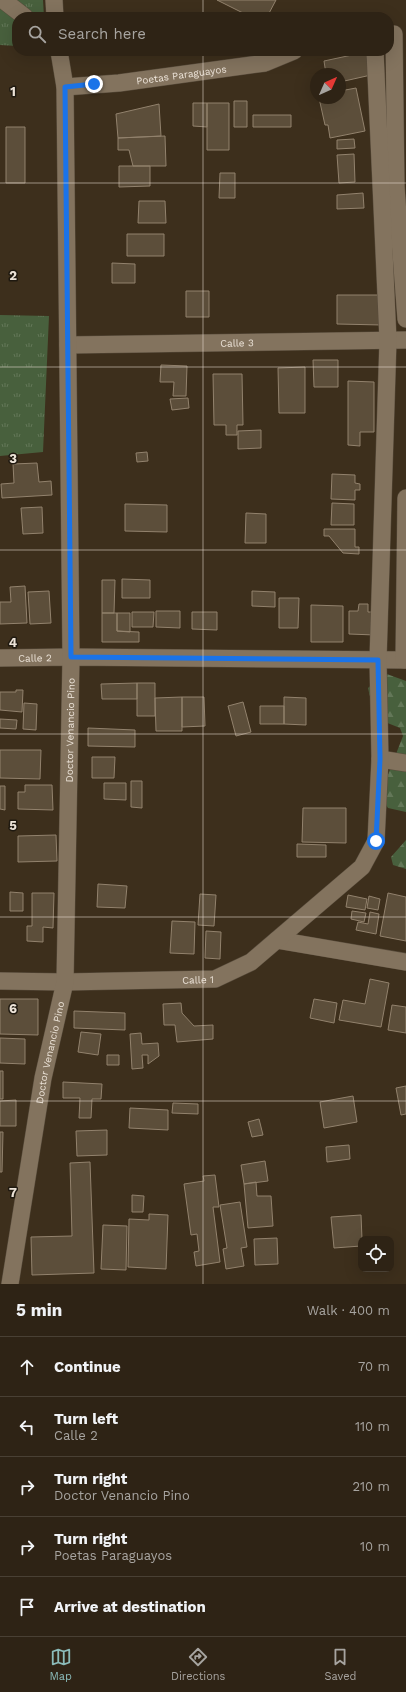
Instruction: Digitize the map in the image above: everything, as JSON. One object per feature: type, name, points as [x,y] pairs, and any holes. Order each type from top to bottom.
[{"type":"street","points":[[3,0],[19,12]]},
{"type":"street","points":[[54,0],[55,12]]},
{"type":"street","points":[[396,34],[396,186],[406,319]]},
{"type":"street","name":"Doctor Venancio Pino","points":[[10,1284],[42,1078],[65,982],[71,657],[65,87],[60,56]]},
{"type":"street","name":"Poetas Paraguayos","points":[[65,87],[119,83],[265,63],[282,56]]},
{"type":"street","name":"Calle 1","points":[[0,981],[65,982],[215,979],[251,962],[278,940],[362,867],[376,841],[380,759],[378,660],[388,340],[375,56]]},
{"type":"street","name":"Calle 3","points":[[68,345],[406,340]]},
{"type":"street","points":[[405,660],[406,498]]},
{"type":"street","name":"Calle 2","points":[[0,658],[71,657],[405,660]]},
{"type":"street","points":[[380,759],[406,763]]},
{"type":"street","points":[[278,940],[406,962]]},
{"type":"green space","points":[[0,0],[43,0],[44,12],[12,12],[12,46],[0,45]]},
{"type":"green space","points":[[0,315],[49,316],[43,452],[0,456]]},
{"type":"green space","points":[[384,673],[406,681],[406,812],[388,808],[380,795],[403,736],[400,728],[375,718],[368,688]]},
{"type":"green space","points":[[406,840],[406,869],[393,865],[391,857]]},
{"type":"building","points":[[217,0],[276,0],[270,12],[241,12]]},
{"type":"building","points":[[347,56],[367,56],[371,75],[346,81],[346,68],[325,68],[324,61]]},
{"type":"building","points":[[356,88],[365,131],[330,138],[328,125],[325,125],[320,104],[346,104],[346,90]]},
{"type":"building","points":[[234,101],[247,101],[247,127],[234,127]]},
{"type":"building","points":[[193,103],[207,103],[207,127],[193,126]]},
{"type":"building","points":[[207,103],[229,103],[229,150],[207,150]]},
{"type":"building","points":[[159,104],[161,136],[118,138],[116,114]]},
{"type":"building","points":[[253,115],[291,115],[291,127],[253,127]]},
{"type":"building","points":[[6,127],[25,127],[25,183],[6,183]]},
{"type":"building","points":[[165,136],[166,166],[133,166],[129,150],[118,150],[118,138]]},
{"type":"building","points":[[354,139],[355,148],[337,149],[337,140]]},
{"type":"building","points":[[354,154],[355,182],[339,183],[337,155]]},
{"type":"building","points":[[119,166],[150,166],[150,186],[119,187]]},
{"type":"building","points":[[220,173],[235,173],[235,198],[219,198]]},
{"type":"building","points":[[363,193],[364,208],[337,209],[337,195]]},
{"type":"building","points":[[139,201],[165,201],[166,223],[138,223]]},
{"type":"building","points":[[127,234],[164,234],[164,256],[127,256]]},
{"type":"building","points":[[112,263],[135,264],[135,283],[112,283]]},
{"type":"building","points":[[186,291],[209,291],[209,317],[186,317]]},
{"type":"building","points":[[337,295],[382,295],[382,325],[337,324]]},
{"type":"building","points":[[313,360],[338,360],[338,387],[314,387]]},
{"type":"building","points":[[161,365],[187,366],[186,396],[173,396],[174,382],[160,382]]},
{"type":"building","points":[[305,367],[305,413],[279,413],[278,368]]},
{"type":"building","points":[[213,374],[242,374],[243,425],[237,425],[237,435],[226,435],[226,425],[214,425]]},
{"type":"building","points":[[348,381],[374,382],[374,432],[360,432],[360,446],[348,445]]},
{"type":"building","points":[[188,398],[189,408],[172,410],[170,399]]},
{"type":"building","points":[[261,430],[261,448],[238,449],[238,431]]},
{"type":"building","points":[[147,452],[148,461],[137,462],[136,453]]},
{"type":"building","points":[[37,463],[39,482],[51,481],[52,495],[2,498],[1,484],[14,483],[13,464]]},
{"type":"building","points":[[332,474],[355,475],[355,483],[360,484],[360,490],[355,490],[355,500],[331,499]]},
{"type":"building","points":[[332,503],[354,504],[354,525],[331,525]]},
{"type":"building","points":[[125,504],[167,505],[167,532],[125,531]]},
{"type":"building","points":[[42,507],[43,533],[23,534],[21,508]]},
{"type":"building","points":[[246,513],[266,514],[266,543],[245,543]]},
{"type":"building","points":[[324,529],[355,529],[355,547],[359,547],[359,554],[343,553],[329,536],[324,536]]},
{"type":"building","points":[[122,579],[150,580],[150,598],[122,598]]},
{"type":"building","points":[[102,580],[115,580],[114,613],[102,613]]},
{"type":"building","points":[[25,586],[27,623],[0,624],[0,602],[11,602],[10,587]]},
{"type":"building","points":[[49,591],[51,623],[30,624],[28,592]]},
{"type":"building","points":[[252,591],[275,592],[275,607],[252,606]]},
{"type":"building","points":[[279,598],[299,598],[298,628],[279,628]]},
{"type":"building","points":[[359,604],[368,604],[368,612],[376,612],[375,635],[349,634],[349,611],[358,611]]},
{"type":"building","points":[[311,605],[343,606],[343,642],[311,642]]},
{"type":"building","points":[[156,611],[180,611],[180,628],[156,627]]},
{"type":"building","points":[[132,612],[154,612],[153,627],[132,627]]},
{"type":"building","points":[[192,612],[217,612],[217,630],[192,629]]},
{"type":"building","points":[[102,613],[117,613],[117,631],[139,632],[139,642],[102,642]]},
{"type":"building","points":[[117,613],[130,613],[130,632],[117,631]]},
{"type":"building","points":[[137,683],[155,683],[155,716],[137,716]]},
{"type":"building","points":[[137,683],[137,699],[102,699],[101,684]]},
{"type":"building","points":[[16,690],[23,690],[22,712],[0,710],[0,692],[16,692]]},
{"type":"building","points":[[182,697],[182,731],[156,731],[155,698]]},
{"type":"building","points":[[182,697],[204,697],[205,726],[182,727]]},
{"type":"building","points":[[284,697],[306,698],[306,725],[284,724]]},
{"type":"building","points":[[243,702],[251,732],[236,736],[228,706]]},
{"type":"building","points":[[24,703],[37,704],[36,730],[23,729]]},
{"type":"building","points":[[260,706],[284,706],[284,724],[260,724]]},
{"type":"building","points":[[0,719],[17,720],[16,729],[0,728]]},
{"type":"building","points":[[88,728],[135,730],[135,747],[88,746]]},
{"type":"building","points":[[0,750],[41,750],[40,779],[0,778]]},
{"type":"building","points":[[92,757],[115,757],[114,778],[92,778]]},
{"type":"building","points":[[131,781],[142,781],[142,808],[131,807]]},
{"type":"building","points":[[104,783],[126,783],[126,800],[104,799]]},
{"type":"building","points":[[25,785],[52,785],[53,810],[18,809],[18,792],[25,792]]},
{"type":"building","points":[[0,786],[5,786],[5,810],[0,809]]},
{"type":"building","points":[[303,808],[346,808],[346,843],[302,842]]},
{"type":"building","points":[[56,835],[57,861],[18,862],[18,836]]},
{"type":"building","points":[[297,844],[326,845],[326,857],[297,857]]},
{"type":"building","points":[[98,884],[127,886],[125,908],[97,907]]},
{"type":"building","points":[[10,892],[23,893],[23,911],[10,911]]},
{"type":"building","points":[[32,893],[54,893],[53,928],[43,927],[43,942],[27,941],[27,926],[32,926]]},
{"type":"building","points":[[388,893],[406,897],[406,941],[380,936]]},
{"type":"building","points":[[200,894],[216,895],[214,926],[198,925]]},
{"type":"building","points":[[348,895],[367,899],[365,910],[346,907]]},
{"type":"building","points":[[369,896],[380,899],[378,910],[367,908]]},
{"type":"building","points":[[352,911],[366,913],[364,922],[351,919]]},
{"type":"building","points":[[370,912],[379,914],[376,934],[356,930],[358,922],[368,924]]},
{"type":"building","points":[[172,921],[195,922],[194,954],[170,953]]},
{"type":"building","points":[[206,931],[221,932],[220,959],[205,958]]},
{"type":"building","points":[[370,979],[389,983],[381,1027],[339,1020],[343,1000],[365,1004]]},
{"type":"building","points":[[0,999],[38,999],[38,1035],[0,1034]]},
{"type":"building","points":[[314,999],[337,1003],[334,1023],[310,1018]]},
{"type":"building","points":[[181,1003],[182,1013],[194,1026],[213,1025],[213,1039],[177,1042],[175,1025],[164,1025],[163,1004]]},
{"type":"building","points":[[392,1005],[406,1007],[406,1033],[388,1030]]},
{"type":"building","points":[[74,1011],[125,1013],[125,1030],[74,1028]]},
{"type":"building","points":[[81,1032],[101,1034],[98,1055],[78,1052]]},
{"type":"building","points":[[141,1033],[142,1044],[158,1043],[159,1056],[148,1064],[148,1055],[142,1055],[143,1068],[132,1069],[130,1034]]},
{"type":"building","points":[[0,1038],[25,1039],[25,1064],[0,1063]]},
{"type":"building","points":[[107,1055],[119,1055],[119,1065],[107,1065]]},
{"type":"building","points":[[0,1071],[3,1071],[3,1099],[0,1099]]},
{"type":"building","points":[[63,1082],[102,1084],[101,1099],[92,1099],[91,1118],[79,1118],[80,1098],[63,1098]]},
{"type":"building","points":[[406,1086],[406,1114],[401,1115],[396,1088]]},
{"type":"building","points":[[353,1096],[357,1122],[324,1128],[320,1102]]},
{"type":"building","points":[[16,1100],[16,1126],[0,1126],[0,1101]]},
{"type":"building","points":[[173,1103],[198,1104],[198,1114],[172,1113]]},
{"type":"building","points":[[130,1108],[168,1110],[168,1130],[129,1128]]},
{"type":"building","points":[[259,1119],[263,1135],[252,1137],[248,1122]]},
{"type":"building","points":[[107,1130],[107,1155],[77,1156],[76,1131]]},
{"type":"building","points":[[0,1132],[3,1132],[2,1172],[0,1172]]},
{"type":"building","points":[[349,1145],[350,1159],[327,1162],[326,1147]]},
{"type":"building","points":[[265,1161],[268,1181],[244,1184],[241,1165]]},
{"type":"building","points":[[90,1162],[94,1273],[32,1275],[31,1237],[72,1236],[70,1163]]},
{"type":"building","points":[[215,1175],[219,1207],[213,1207],[220,1262],[196,1266],[194,1252],[199,1251],[197,1234],[191,1235],[184,1184],[204,1181],[203,1176]]},
{"type":"building","points":[[256,1182],[257,1196],[271,1196],[273,1226],[248,1228],[244,1184]]},
{"type":"building","points":[[132,1195],[144,1196],[143,1212],[132,1212]]},
{"type":"building","points":[[240,1202],[247,1247],[241,1248],[244,1266],[226,1269],[223,1249],[227,1248],[220,1205]]},
{"type":"building","points":[[149,1214],[168,1215],[166,1269],[128,1267],[129,1219],[149,1220]]},
{"type":"building","points":[[361,1215],[362,1236],[358,1236],[358,1246],[334,1248],[331,1217]]},
{"type":"building","points":[[103,1225],[127,1226],[126,1270],[101,1269]]},
{"type":"building","points":[[277,1238],[278,1264],[255,1265],[254,1239]]},
{"type":"route","points":[[94,84],[65,87],[71,657],[378,660],[380,759],[376,841]]}]
